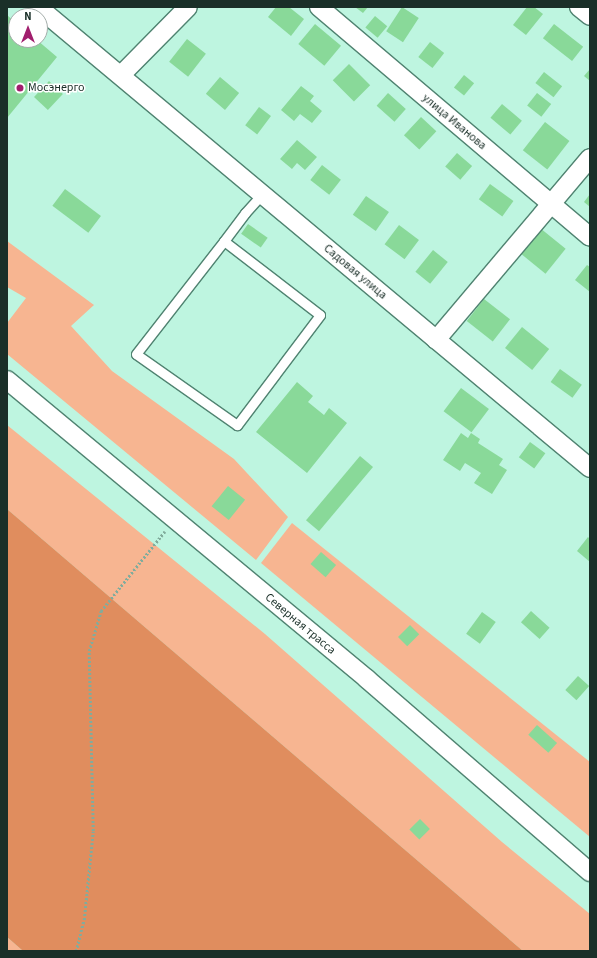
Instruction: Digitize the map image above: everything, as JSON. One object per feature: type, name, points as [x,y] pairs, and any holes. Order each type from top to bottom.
[{"type":"street","name":"Садовая улица","points":[[38,7],[590,468]]},
{"type":"street","points":[[121,76],[188,7]]},
{"type":"street","name":"улица Иванова","points":[[319,7],[590,237]]},
{"type":"street","points":[[579,7],[590,16]]},
{"type":"street","points":[[436,340],[590,158]]},
{"type":"street","name":"Северная трасса","points":[[7,380],[367,679],[590,872]]},
{"type":"lane","points":[[224,241],[320,314],[238,425],[136,354],[224,241],[262,194]]},
{"type":"path","points":[[76,951],[84,920],[93,831],[88,651],[101,610],[175,520]]},
{"type":"shaded area","points":[[7,241],[94,305],[71,326],[112,371],[234,459],[288,517],[256,560],[7,354],[7,323],[26,298],[7,287]]},
{"type":"shaded area","points":[[7,425],[265,634],[502,842],[590,914],[590,951],[523,951],[7,509]]},
{"type":"shaded area","points":[[7,509],[523,951],[23,951],[7,937]]},
{"type":"shaded area","points":[[292,523],[590,762],[590,837],[261,563]]},
{"type":"shaded area","points":[[7,937],[23,951],[7,951]]},
{"type":"building","points":[[276,7],[289,7],[304,19],[291,36],[268,17]]},
{"type":"building","points":[[355,7],[368,7],[363,13]]},
{"type":"building","points":[[402,7],[419,18],[403,42],[386,31]]},
{"type":"building","points":[[527,7],[534,7],[543,14],[526,35],[513,25]]},
{"type":"building","name":"Мосэнерго","points":[[7,15],[8,48],[46,48],[57,57],[7,118]]},
{"type":"building","points":[[375,16],[387,26],[378,38],[365,27]]},
{"type":"building","points":[[315,24],[341,46],[324,66],[298,44]]},
{"type":"building","points":[[554,24],[583,47],[572,61],[543,38]]},
{"type":"building","points":[[187,39],[206,54],[188,77],[169,62]]},
{"type":"building","points":[[430,42],[444,53],[432,68],[418,57]]},
{"type":"building","points":[[349,64],[370,85],[354,101],[333,80]]},
{"type":"building","points":[[590,69],[590,81],[584,76]]},
{"type":"building","points":[[544,72],[562,86],[554,97],[535,83]]},
{"type":"building","points":[[464,75],[474,83],[464,96],[454,87]]},
{"type":"building","points":[[220,77],[239,93],[225,110],[206,94]]},
{"type":"building","points":[[49,81],[63,94],[48,110],[34,97]]},
{"type":"building","points":[[301,86],[314,96],[310,101],[322,111],[312,123],[300,114],[294,121],[281,110]]},
{"type":"building","points":[[388,93],[406,109],[394,122],[377,106]]},
{"type":"building","points":[[537,93],[551,104],[541,117],[527,106]]},
{"type":"building","points":[[502,104],[522,121],[510,135],[490,118]]},
{"type":"building","points":[[259,107],[271,116],[257,134],[245,125]]},
{"type":"building","points":[[421,117],[436,131],[419,150],[404,135]]},
{"type":"building","points":[[545,122],[569,141],[547,169],[523,150]]},
{"type":"building","points":[[297,140],[317,157],[305,170],[297,163],[292,169],[280,159]]},
{"type":"building","points":[[457,153],[472,166],[460,180],[445,167]]},
{"type":"building","points":[[322,165],[341,180],[329,195],[310,180]]},
{"type":"building","points":[[490,184],[513,201],[502,216],[479,199]]},
{"type":"building","points":[[65,189],[101,216],[88,233],[52,206]]},
{"type":"building","points":[[590,194],[590,207],[584,202]]},
{"type":"building","points":[[366,196],[389,212],[376,231],[353,215]]},
{"type":"building","points":[[248,224],[268,238],[261,248],[241,234]]},
{"type":"building","points":[[399,225],[419,240],[405,259],[385,244]]},
{"type":"building","points":[[540,228],[566,249],[546,274],[520,253]]},
{"type":"building","points":[[433,250],[448,262],[430,284],[415,272]]},
{"type":"building","points":[[587,265],[590,267],[590,292],[575,280]]},
{"type":"building","points":[[484,299],[510,319],[493,341],[467,321]]},
{"type":"building","points":[[522,327],[549,349],[532,370],[505,348]]},
{"type":"building","points":[[560,369],[582,385],[572,398],[551,382]]},
{"type":"building","points":[[297,382],[313,396],[308,402],[324,415],[329,408],[347,423],[307,473],[256,432]]},
{"type":"building","points":[[461,388],[489,409],[471,432],[444,411]]},
{"type":"building","points":[[461,433],[468,438],[471,433],[480,439],[478,443],[503,459],[499,465],[507,470],[492,494],[474,483],[481,473],[465,463],[460,471],[443,460]]},
{"type":"building","points":[[530,442],[545,453],[534,469],[519,457]]},
{"type":"building","points":[[360,456],[373,467],[319,531],[306,520]]},
{"type":"building","points":[[228,486],[245,500],[229,520],[212,506]]},
{"type":"building","points":[[588,537],[590,539],[590,562],[577,551]]},
{"type":"building","points":[[321,552],[336,565],[326,577],[311,564]]},
{"type":"building","points":[[531,611],[550,628],[540,639],[521,622]]},
{"type":"building","points":[[482,612],[496,622],[480,644],[466,634]]},
{"type":"building","points":[[410,625],[419,634],[407,646],[398,637]]},
{"type":"building","points":[[578,676],[589,686],[576,700],[565,690]]},
{"type":"building","points":[[537,725],[557,743],[548,753],[528,735]]},
{"type":"building","points":[[420,819],[430,829],[419,840],[409,830]]},
{"type":"place","name":"Мосэнерго","points":[[20,88]]}]
